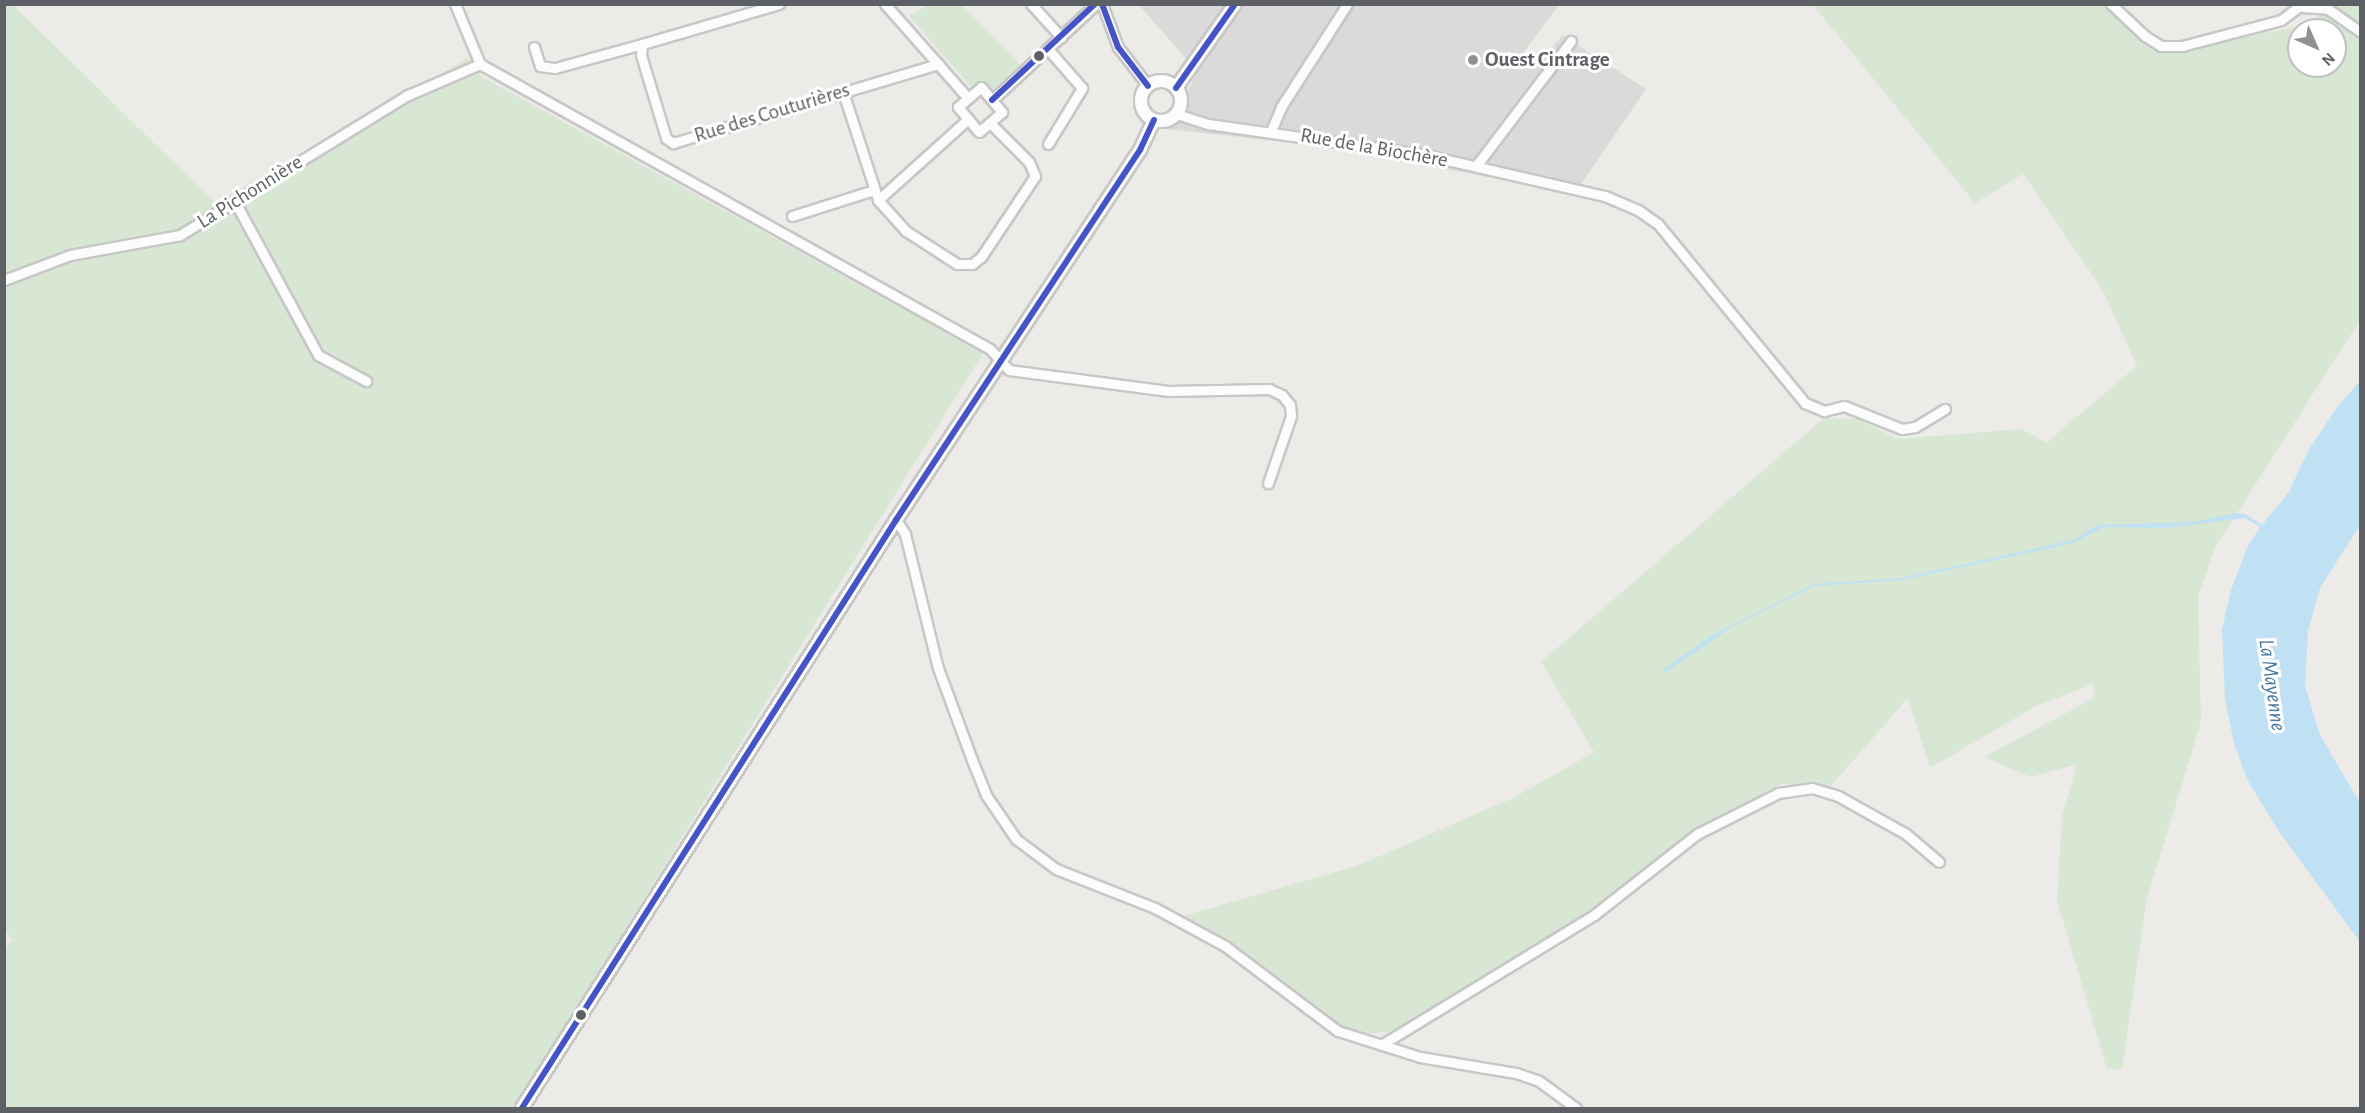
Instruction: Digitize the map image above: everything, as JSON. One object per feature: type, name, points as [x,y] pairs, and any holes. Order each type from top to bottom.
[{"type":"street","points":[[455,4],[480,64],[990,349],[1009,370],[1169,391],[1269,389],[1282,395],[1290,405],[1291,416],[1268,483]]},
{"type":"street","points":[[534,47],[540,66],[555,68],[779,4]]},
{"type":"street","points":[[885,4],[968,98]]},
{"type":"street","points":[[1031,4],[1061,37]]},
{"type":"street","points":[[992,100],[1096,4]]},
{"type":"street","points":[[1102,4],[1118,47],[1148,86]]},
{"type":"street","points":[[1176,88],[1235,4]]},
{"type":"street","name":"Rue de la Biochère","points":[[1271,131],[1281,107],[1347,4]]},
{"type":"street","points":[[2111,4],[2145,36],[2161,46],[2182,46],[2281,20],[2302,6],[2328,9],[2361,32]]},
{"type":"street","points":[[1476,166],[1571,41]]},
{"type":"street","name":"Rue des Couturières","points":[[642,44],[641,54],[666,138],[673,143],[938,64]]},
{"type":"street","points":[[1048,49],[1082,88],[1048,144]]},
{"type":"street","name":"La Pichonnière","points":[[4,280],[70,255],[180,235],[408,94],[480,64]]},
{"type":"street","points":[[1165,82],[1176,88],[1181,103],[1177,114],[1167,121],[1154,120],[1141,105],[1148,86],[1165,82]]},
{"type":"street","points":[[981,87],[992,100],[1002,112],[979,132],[958,107],[981,87]]},
{"type":"street","points":[[843,92],[876,195],[906,231],[957,264],[972,264],[1019,204],[1035,176],[1029,162],[990,123]]},
{"type":"street","name":"Rue de la Biochère","points":[[1177,114],[1208,123],[1271,131],[1476,166],[1605,196],[1638,210],[1658,224],[1805,403],[1824,411],[1844,406],[1902,429],[1915,427],[1945,410]]},
{"type":"street","points":[[792,216],[876,195],[968,119]]},
{"type":"street","points":[[522,1108],[896,520],[1140,150],[1154,120]]},
{"type":"street","points":[[235,202],[318,355],[366,381]]},
{"type":"street","points":[[896,520],[905,534],[938,668],[972,760],[986,795],[1016,839],[1056,869],[1155,908],[1225,946],[1338,1031],[1420,1057],[1516,1073],[1539,1081],[1576,1108]]},
{"type":"street","points":[[1381,1045],[1594,915],[1697,834],[1778,793],[1812,788],[1838,796],[1906,834],[1939,862]]},
{"type":"shaded area","points":[[1139,5],[1559,5],[1523,53],[1546,57],[1562,35],[1646,89],[1575,193],[1323,146],[1166,129],[1198,72]]},
{"type":"green space","points":[[5,5],[13,5],[215,203],[468,58],[482,77],[983,353],[514,1108],[5,1108],[4,949],[13,940],[5,931]]},
{"type":"green space","points":[[928,5],[961,5],[1022,66],[993,89],[982,80],[971,87],[909,16]]},
{"type":"green space","points":[[1813,5],[2112,5],[2158,53],[2287,29],[2287,78],[2347,78],[2347,18],[2317,18],[2317,5],[2360,5],[2360,320],[2215,548],[2198,597],[2201,722],[2147,898],[2122,1069],[2107,1069],[2057,901],[2062,816],[2077,764],[2031,777],[1984,757],[2094,698],[2093,684],[2036,706],[1930,768],[1908,698],[1830,787],[1782,784],[1698,830],[1571,926],[1398,1031],[1355,1035],[1184,916],[1359,865],[1513,798],[1594,752],[1541,662],[1824,418],[1857,419],[1897,439],[2022,429],[2046,443],[2137,366],[2102,289],[2023,174],[1975,203]]},
{"type":"water","name":"La Mayenne","points":[[2360,381],[2360,525],[2320,588],[2308,631],[2305,686],[2320,735],[2360,803],[2360,942],[2280,833],[2248,781],[2234,744],[2225,698],[2222,630],[2231,590],[2247,548],[2260,527],[2245,518],[2166,528],[2104,527],[2073,543],[1902,580],[1815,586],[1733,626],[1665,673],[1662,671],[1710,636],[1814,584],[1902,578],[2073,540],[2097,525],[2193,522],[2236,513],[2245,514],[2262,525],[2289,492],[2308,451],[2338,406]]},
{"type":"transit line","points":[[992,100],[1095,4]]},
{"type":"transit line","points":[[1102,4],[1118,47],[1148,86]]},
{"type":"transit line","points":[[1176,88],[1235,4]]},
{"type":"transit line","points":[[522,1108],[896,520],[1140,150],[1154,120]]},
{"type":"place","name":"Ouest Cintrage","points":[[1473,60]]}]
